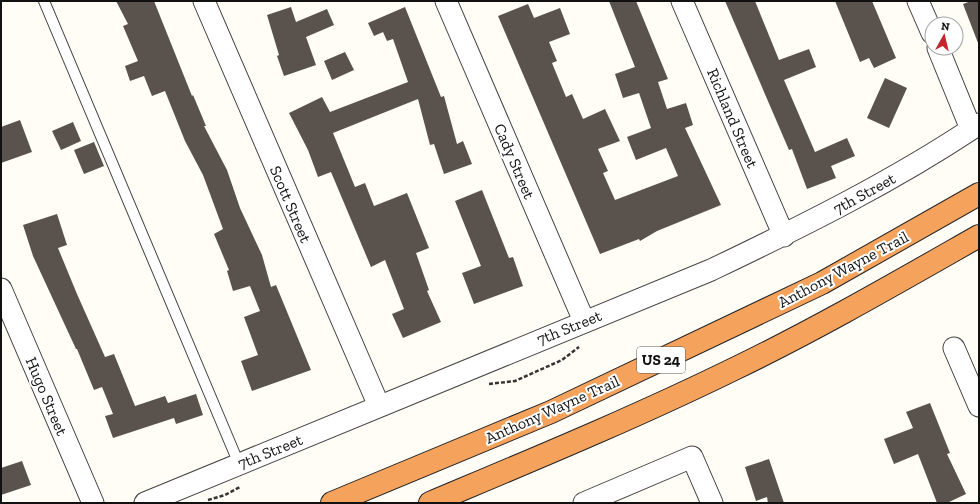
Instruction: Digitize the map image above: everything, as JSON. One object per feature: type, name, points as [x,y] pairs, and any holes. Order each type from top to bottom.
[{"type":"highway","name":"Anthony Wayne Trail","points":[[332,503],[551,412],[822,283],[979,194]]},
{"type":"highway","name":"US 24","points":[[430,503],[552,452],[734,369],[902,280],[979,236]]},
{"type":"street","name":"Scott Street","points":[[204,1],[378,406]]},
{"type":"street","name":"Cady Street","points":[[446,1],[584,321]]},
{"type":"street","name":"Richland Street","points":[[682,1],[784,236]]},
{"type":"street","points":[[918,1],[925,16]]},
{"type":"street","points":[[942,56],[975,126]]},
{"type":"street","name":"7th Street","points":[[145,503],[711,270],[784,236],[882,184],[975,126]]},
{"type":"street","name":"Hugo Street","points":[[1,289],[93,503]]},
{"type":"street","points":[[954,348],[979,406]]},
{"type":"street","points":[[584,503],[692,457],[712,503]]},
{"type":"lane","points":[[44,1],[239,464]]},
{"type":"building","points":[[116,1],[154,1],[192,96],[193,95],[206,126],[204,126],[227,170],[240,208],[262,255],[271,287],[276,285],[311,370],[252,391],[241,361],[258,355],[244,317],[260,311],[250,286],[233,291],[227,271],[229,270],[214,234],[223,229],[203,175],[185,141],[165,91],[152,96],[144,76],[130,81],[125,66],[138,61],[123,26],[128,24]]},
{"type":"building","points":[[609,1],[636,1],[668,79],[658,82],[667,109],[686,103],[693,125],[685,128],[721,205],[657,231],[640,241],[639,239],[600,254],[498,16],[528,4],[534,18],[560,8],[570,34],[549,42],[557,61],[552,63],[566,97],[572,94],[583,119],[605,109],[620,141],[598,149],[608,171],[603,173],[615,200],[678,176],[666,148],[636,160],[627,137],[651,128],[639,93],[623,98],[615,74],[635,67]]},
{"type":"building","points":[[725,1],[755,1],[779,60],[809,49],[816,67],[784,80],[815,152],[847,138],[855,156],[831,166],[836,178],[807,189],[792,149],[789,150]]},
{"type":"building","points":[[835,1],[872,1],[896,58],[874,68],[869,58],[860,62]]},
{"type":"building","points":[[971,1],[979,1],[978,43],[963,4]]},
{"type":"building","points":[[291,7],[296,22],[327,9],[334,25],[306,37],[316,65],[284,76],[277,56],[279,55],[267,15]]},
{"type":"building","points":[[405,7],[441,97],[444,96],[457,144],[463,141],[472,164],[444,174],[434,144],[430,145],[418,99],[333,133],[355,187],[365,183],[374,206],[407,193],[429,248],[416,253],[429,290],[427,291],[441,322],[403,338],[392,314],[404,309],[385,260],[371,267],[331,172],[318,177],[308,150],[289,113],[322,97],[330,112],[408,82],[393,39],[387,41],[383,32],[374,36],[368,23]]},
{"type":"building","points":[[345,52],[354,70],[332,80],[324,61]]},
{"type":"building","points":[[885,78],[907,88],[889,128],[867,118]]},
{"type":"building","points":[[20,120],[32,152],[1,163],[1,127]]},
{"type":"building","points":[[73,122],[81,141],[61,150],[52,131]]},
{"type":"building","points":[[94,142],[104,166],[84,174],[74,150]]},
{"type":"building","points":[[482,190],[509,258],[513,257],[523,286],[474,304],[462,273],[481,266],[455,201]]},
{"type":"building","points":[[57,214],[67,245],[58,248],[105,357],[114,354],[135,406],[165,396],[168,403],[196,394],[203,415],[176,424],[174,418],[113,438],[105,416],[113,414],[102,387],[94,390],[77,349],[33,256],[23,225]]},
{"type":"building","points":[[930,403],[950,453],[947,454],[966,494],[947,503],[937,503],[918,454],[894,464],[884,439],[913,428],[906,412]]},
{"type":"building","points":[[769,459],[784,503],[768,503],[767,497],[756,501],[745,467]]},
{"type":"building","points":[[22,461],[31,485],[1,495],[1,468]]}]
